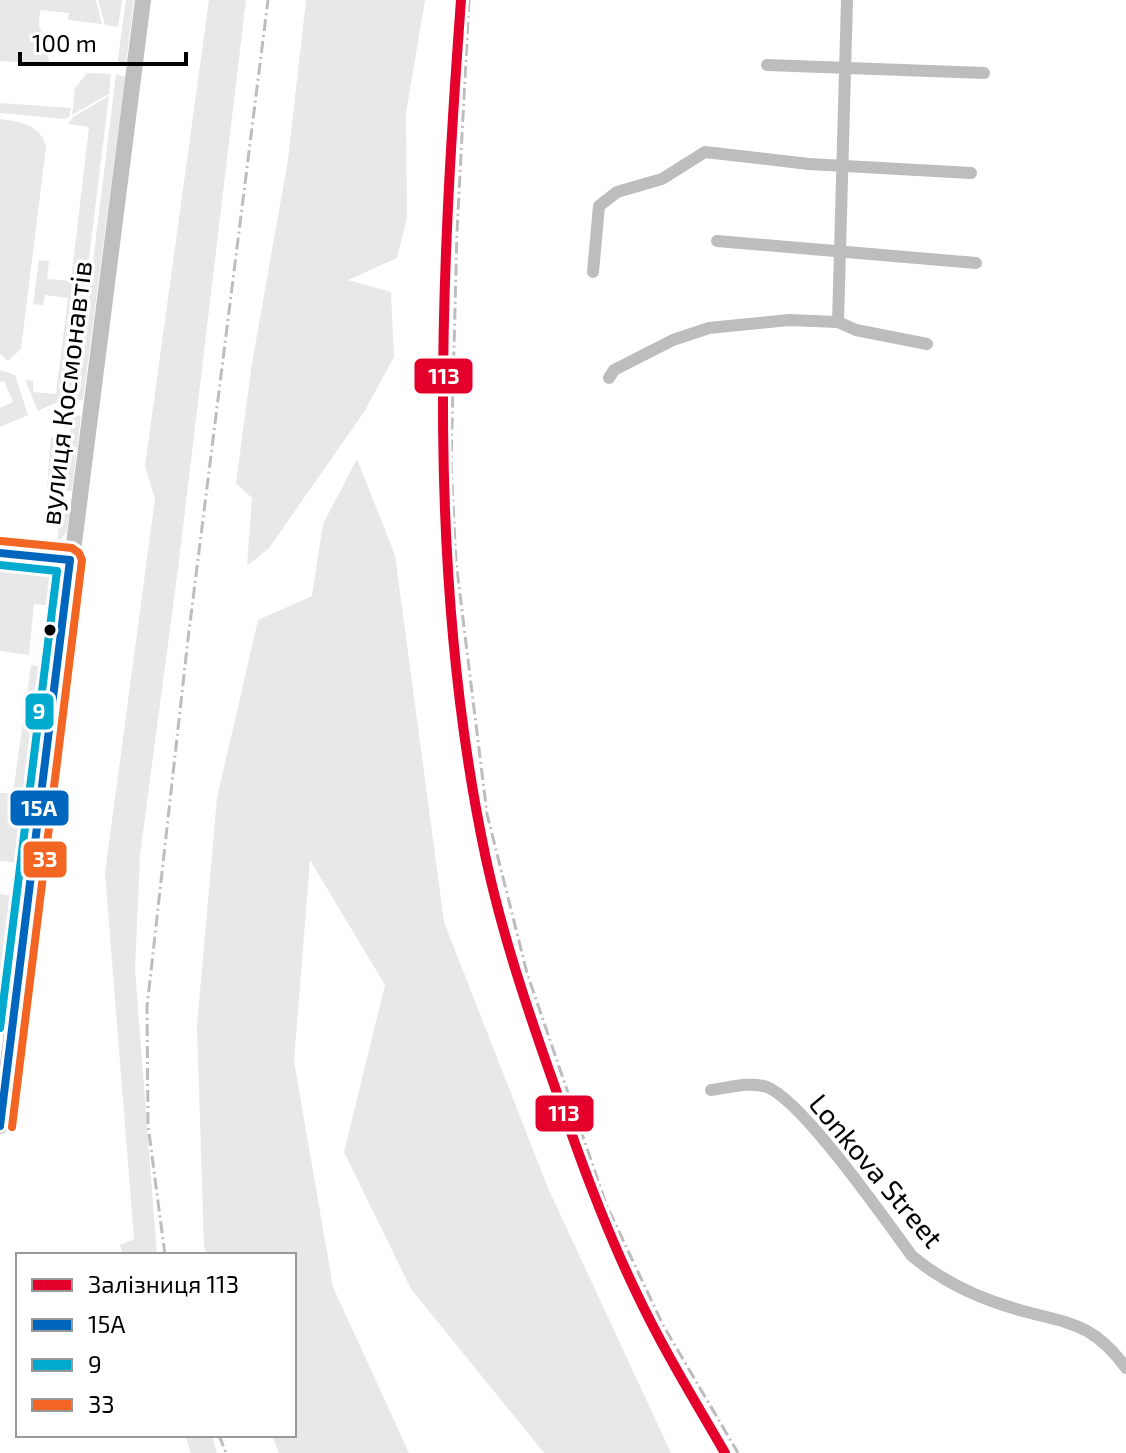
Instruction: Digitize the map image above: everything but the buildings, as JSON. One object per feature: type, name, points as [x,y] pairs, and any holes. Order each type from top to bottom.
[{"type":"street","name":"вулиця Космонавтів","points":[[0,1126],[143,0]]},
{"type":"street","points":[[838,322],[847,0]]},
{"type":"street","points":[[767,65],[984,73]]},
{"type":"street","points":[[593,272],[599,206],[617,192],[662,179],[705,152],[809,164],[971,173]]},
{"type":"street","points":[[717,241],[976,263]]},
{"type":"street","points":[[609,378],[614,370],[673,340],[709,328],[789,320],[838,322],[856,330],[927,344]]},
{"type":"street","points":[[0,553],[70,560]]},
{"type":"street","name":"Lonkova Street","points":[[711,1090],[753,1084],[771,1089],[828,1145],[912,1256],[928,1270],[997,1303],[1082,1326],[1110,1346],[1126,1368]]},
{"type":"shaded area","points":[[0,0],[96,0],[102,24],[68,20],[69,13],[40,10],[39,25],[50,64],[0,61]]},
{"type":"shaded area","points":[[98,0],[122,0],[118,27],[105,25]]},
{"type":"shaded area","points":[[126,0],[134,0],[126,63],[117,66]]},
{"type":"shaded area","points":[[209,0],[246,0],[179,561],[140,855],[135,969],[157,1253],[122,1253],[120,1245],[134,1239],[105,873],[155,499],[145,466]]},
{"type":"shaded area","points":[[306,0],[425,0],[406,113],[407,218],[397,258],[348,280],[391,292],[394,357],[364,412],[269,548],[247,566],[252,498],[236,483],[252,363],[288,160]]},
{"type":"shaded area","points":[[87,73],[111,74],[109,94],[72,115],[75,88]]},
{"type":"shaded area","points":[[116,74],[125,77],[83,400],[76,400]]},
{"type":"shaded area","points":[[109,96],[72,395],[38,411],[25,380],[33,381],[33,392],[56,394],[68,298],[45,295],[43,305],[33,304],[39,260],[49,261],[47,279],[71,281],[89,127],[68,124],[73,117]]},
{"type":"shaded area","points":[[0,103],[71,108],[69,117],[64,119],[0,113]]},
{"type":"shaded area","points":[[0,119],[35,129],[46,147],[21,349],[8,361],[0,354]]},
{"type":"shaded area","points":[[0,370],[15,375],[28,415],[0,427],[0,408],[13,402],[4,381],[0,382]]},
{"type":"shaded area","points":[[72,415],[81,416],[72,491],[63,490]]},
{"type":"shaded area","points":[[51,437],[59,440],[60,460],[58,474],[47,488]]},
{"type":"shaded area","points":[[357,459],[395,555],[444,922],[548,1188],[671,1453],[544,1453],[411,1289],[344,1152],[385,985],[310,860],[294,1061],[333,1287],[409,1453],[279,1453],[273,1437],[296,1437],[296,1253],[206,1253],[197,1026],[217,798],[258,620],[312,596],[323,524]]},
{"type":"shaded area","points":[[61,508],[70,509],[66,533],[57,543]]},
{"type":"shaded area","points":[[0,562],[40,565],[55,577],[53,606],[34,604],[29,655],[0,651]]},
{"type":"shaded area","points":[[31,665],[45,667],[20,863],[0,861],[0,793],[13,793]]},
{"type":"shaded area","points":[[0,894],[16,896],[0,1018]]},
{"type":"shaded area","points":[[186,1437],[213,1437],[217,1453],[191,1453]]},
{"type":"railway","points":[[165,1253],[148,1125],[147,1007],[188,639],[268,0]]},
{"type":"railway","points":[[469,0],[457,232],[451,464],[456,562],[487,814],[527,973],[606,1204],[663,1325],[738,1453]]},
{"type":"railway","points":[[220,1437],[226,1453]]},
{"type":"rail line","name":"113","points":[[461,0],[444,323],[446,539],[454,646],[467,753],[486,859],[524,996],[602,1214],[647,1314],[725,1453]]},
{"type":"transit line","name":"33","points":[[1,541],[72,548],[82,560],[12,1127]]},
{"type":"transit line","name":"15A","points":[[0,553],[70,560],[0,1126]]},
{"type":"transit line","name":"9","points":[[0,565],[57,571],[0,1028]]}]
